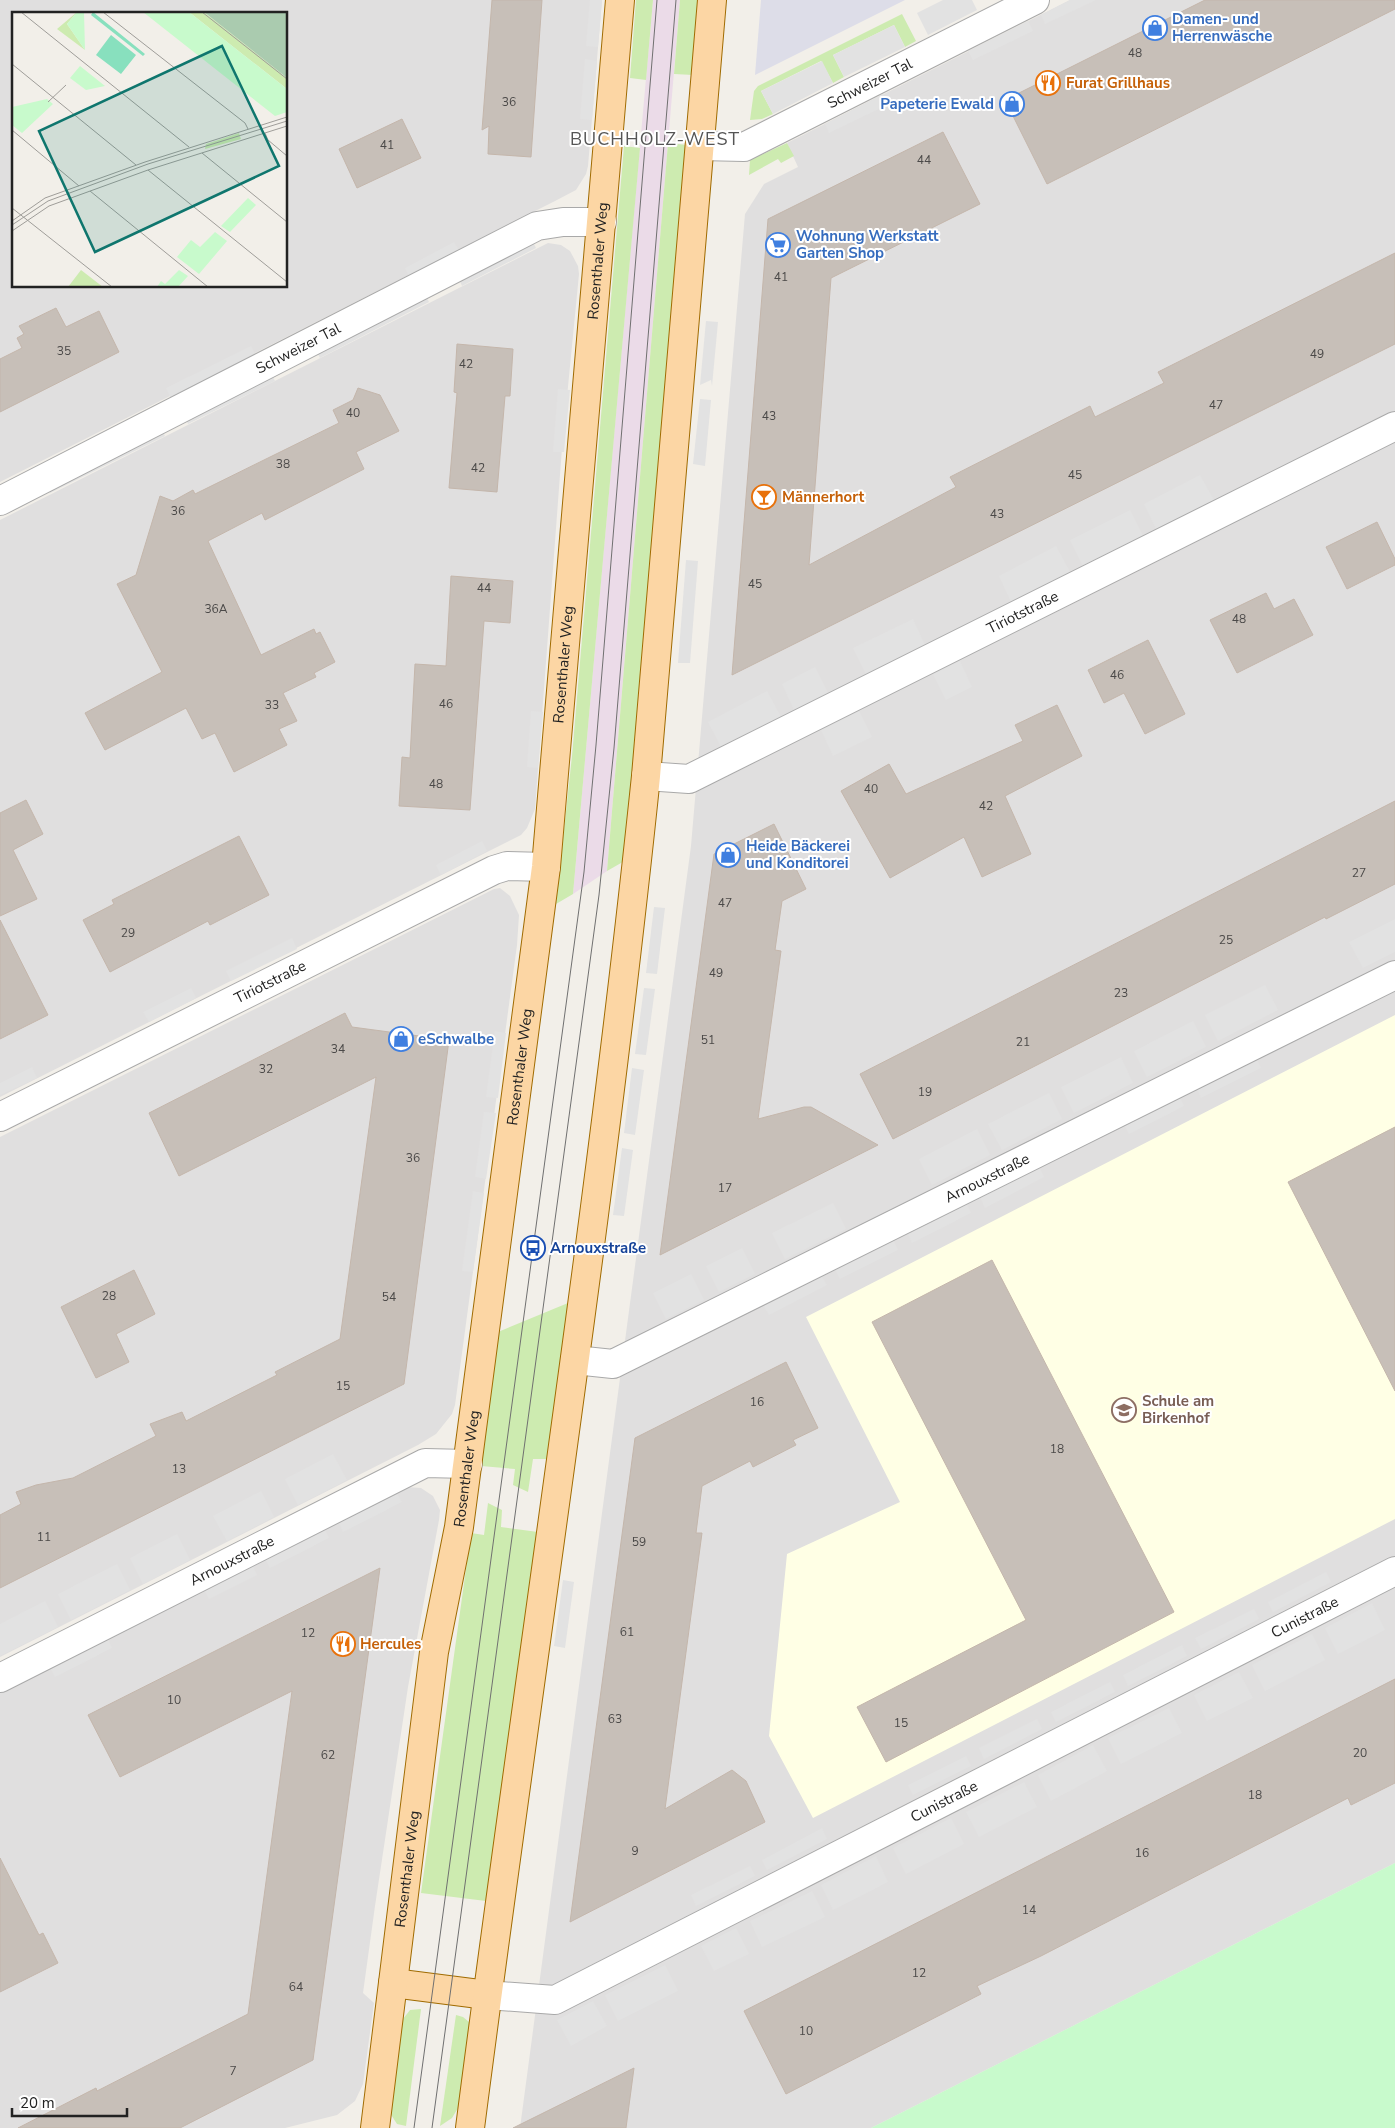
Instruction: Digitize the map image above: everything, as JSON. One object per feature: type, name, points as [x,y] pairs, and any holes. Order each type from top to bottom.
[{"type":"main road","name":"Rosenthaler Weg","points":[[376,2128],[434,1652],[459,1527],[468,1464],[546,867],[620,0]]},
{"type":"main road","points":[[470,2128],[575,1360],[636,872],[646,776],[712,0]]},
{"type":"main road","points":[[393,1983],[487,1995]]},
{"type":"street","name":"Schweizer Tal","points":[[700,146],[744,147],[1034,0]]},
{"type":"street","name":"Schweizer Tal","points":[[0,501],[537,226],[563,222],[602,222]]},
{"type":"street","name":"Tiriotstraße","points":[[646,776],[689,779],[1395,426]]},
{"type":"street","name":"Tiriotstraße","points":[[0,1117],[494,870],[507,866],[546,867]]},
{"type":"street","name":"Arnouxstraße","points":[[575,1360],[613,1364],[1395,975]]},
{"type":"street","name":"Arnouxstraße","points":[[0,1678],[425,1463],[468,1464]]},
{"type":"street","name":"Cunistraße","points":[[487,1995],[555,2000],[1395,1572]]},
{"type":"shaded area","points":[[0,0],[602,0],[588,166],[586,174],[576,190],[0,482]]},
{"type":"shaded area","points":[[590,0],[602,0],[598,47],[586,46]]},
{"type":"shaded area","points":[[653,0],[680,0],[607,871],[573,894]]},
{"type":"shaded area","points":[[761,0],[905,0],[755,75]]},
{"type":"shaded area","points":[[943,0],[972,0],[977,10],[928,35],[917,13]]},
{"type":"shaded area","points":[[1070,0],[1395,0],[1395,1863],[871,2128],[520,2128],[691,846],[745,214],[764,184],[798,167],[787,143]]},
{"type":"shaded area","points":[[1070,0],[1096,0],[1045,24],[1041,15]]},
{"type":"shaded area","points":[[1028,21],[1033,31],[973,60],[968,51]]},
{"type":"shaded area","points":[[894,25],[905,47],[844,77],[833,55]]},
{"type":"shaded area","points":[[585,59],[597,61],[592,120],[580,119]]},
{"type":"shaded area","points":[[822,61],[833,83],[773,114],[761,91]]},
{"type":"shaded area","points":[[883,94],[889,104],[829,133],[825,124]]},
{"type":"shaded area","points":[[531,238],[536,248],[462,286],[457,275]]},
{"type":"shaded area","points":[[454,242],[460,252],[410,278],[405,268]]},
{"type":"shaded area","points":[[548,243],[561,245],[570,251],[578,266],[579,274],[562,448],[535,809],[527,828],[521,835],[0,1097],[0,520]]},
{"type":"shaded area","points":[[424,292],[429,302],[320,358],[315,348]]},
{"type":"shaded area","points":[[706,321],[718,322],[712,386],[711,380],[700,385]]},
{"type":"shaded area","points":[[251,346],[256,356],[171,399],[166,388]]},
{"type":"shaded area","points":[[270,371],[275,381],[188,424],[183,413]]},
{"type":"shaded area","points":[[558,389],[570,390],[564,452],[553,452]]},
{"type":"shaded area","points":[[700,399],[711,400],[705,466],[693,464]]},
{"type":"shaded area","points":[[160,426],[165,436],[50,493],[45,483]]},
{"type":"shaded area","points":[[1200,475],[1214,500],[1156,529],[1144,504]]},
{"type":"shaded area","points":[[1130,510],[1143,536],[1083,566],[1070,540]]},
{"type":"shaded area","points":[[1056,546],[1070,572],[1011,602],[999,576]]},
{"type":"shaded area","points":[[686,560],[698,561],[690,663],[678,663]]},
{"type":"shaded area","points":[[913,619],[925,645],[866,674],[853,648]]},
{"type":"shaded area","points":[[960,661],[972,687],[946,700],[933,674]]},
{"type":"shaded area","points":[[815,667],[828,693],[794,710],[782,684]]},
{"type":"shaded area","points":[[767,691],[781,717],[721,747],[708,722]]},
{"type":"shaded area","points":[[531,711],[543,712],[538,768],[527,767]]},
{"type":"shaded area","points":[[859,711],[872,737],[833,756],[821,730]]},
{"type":"shaded area","points":[[482,841],[487,851],[441,875],[436,865]]},
{"type":"shaded area","points":[[500,888],[510,896],[519,915],[517,945],[455,1405],[452,1414],[436,1434],[418,1445],[0,1657],[0,1137],[494,889]]},
{"type":"shaded area","points":[[654,907],[665,908],[657,974],[646,973]]},
{"type":"shaded area","points":[[1395,919],[1395,952],[1363,968],[1349,942]]},
{"type":"shaded area","points":[[292,938],[297,949],[231,981],[226,971]]},
{"type":"shaded area","points":[[1265,985],[1278,1010],[1218,1041],[1205,1015]]},
{"type":"shaded area","points":[[191,988],[196,998],[149,1022],[143,1012]]},
{"type":"shaded area","points":[[644,988],[655,989],[646,1055],[635,1054]]},
{"type":"shaded area","name":"Schule am Birkenhof","points":[[1395,1015],[1395,1519],[813,1818],[769,1736],[787,1554],[900,1502],[806,1317]]},
{"type":"shaded area","points":[[1193,1021],[1206,1047],[1147,1077],[1134,1051]]},
{"type":"shaded area","points":[[495,1031],[506,1033],[498,1098],[486,1097]]},
{"type":"shaded area","points":[[1121,1057],[1133,1083],[1074,1113],[1061,1087]]},
{"type":"shaded area","points":[[1256,1058],[1261,1068],[1201,1098],[1196,1087]]},
{"type":"shaded area","points":[[32,1067],[37,1078],[0,1095],[0,1083]]},
{"type":"shaded area","points":[[632,1068],[644,1070],[635,1135],[624,1133]]},
{"type":"shaded area","points":[[1049,1093],[1062,1119],[1002,1150],[988,1124]]},
{"type":"shaded area","points":[[1179,1096],[1184,1106],[1129,1134],[1124,1124]]},
{"type":"shaded area","points":[[484,1112],[496,1113],[486,1179],[475,1177]]},
{"type":"shaded area","points":[[977,1129],[990,1155],[932,1185],[919,1159]]},
{"type":"shaded area","points":[[622,1148],[633,1150],[624,1216],[613,1215]]},
{"type":"shaded area","points":[[1039,1167],[1044,1177],[985,1208],[980,1197]]},
{"type":"shaded area","points":[[473,1191],[484,1193],[473,1272],[462,1271]]},
{"type":"shaded area","points":[[833,1203],[846,1229],[785,1259],[772,1233]]},
{"type":"shaded area","points":[[966,1203],[971,1213],[912,1243],[907,1232]]},
{"type":"shaded area","points":[[893,1240],[898,1250],[840,1279],[835,1269]]},
{"type":"shaded area","points":[[742,1248],[755,1274],[719,1292],[706,1266]]},
{"type":"shaded area","points":[[691,1274],[704,1300],[666,1319],[653,1293]]},
{"type":"shaded area","points":[[821,1275],[827,1285],[769,1315],[763,1305]]},
{"type":"shaded area","points":[[333,1454],[347,1480],[298,1505],[285,1479]]},
{"type":"shaded area","points":[[407,1487],[421,1488],[433,1496],[440,1510],[408,1687],[375,1906],[363,1993],[374,2003],[363,2084],[355,2101],[337,2115],[285,2128],[0,2128],[0,1692]]},
{"type":"shaded area","points":[[261,1491],[274,1517],[227,1541],[213,1516]]},
{"type":"shaded area","points":[[396,1492],[402,1502],[343,1532],[338,1521]]},
{"type":"shaded area","points":[[324,1528],[329,1538],[270,1568],[265,1558]]},
{"type":"shaded area","points":[[177,1534],[190,1560],[143,1584],[130,1558]]},
{"type":"shaded area","points":[[117,1564],[130,1590],[71,1620],[58,1594]]},
{"type":"shaded area","points":[[252,1564],[257,1575],[209,1599],[204,1589]]},
{"type":"shaded area","points":[[1326,1572],[1331,1582],[1273,1612],[1268,1602]]},
{"type":"shaded area","points":[[563,1580],[574,1582],[565,1648],[554,1646]]},
{"type":"shaded area","points":[[45,1601],[58,1627],[0,1656],[0,1624]]},
{"type":"shaded area","points":[[1372,1603],[1385,1630],[1338,1654],[1325,1628]]},
{"type":"shaded area","points":[[1254,1609],[1259,1619],[1201,1649],[1195,1638]]},
{"type":"shaded area","points":[[1312,1634],[1325,1660],[1265,1691],[1252,1665]]},
{"type":"shaded area","points":[[107,1638],[112,1648],[55,1677],[49,1666]]},
{"type":"shaded area","points":[[1182,1645],[1187,1656],[1128,1686],[1123,1675]]},
{"type":"shaded area","points":[[1239,1672],[1253,1698],[1207,1721],[1194,1695]]},
{"type":"shaded area","points":[[1110,1682],[1115,1692],[1056,1722],[1051,1712]]},
{"type":"shaded area","points":[[1169,1708],[1182,1733],[1121,1764],[1108,1738]]},
{"type":"shaded area","points":[[1037,1719],[1042,1729],[984,1759],[979,1748]]},
{"type":"shaded area","points":[[1093,1745],[1107,1771],[1051,1801],[1038,1775]]},
{"type":"shaded area","points":[[966,1756],[971,1766],[913,1795],[908,1785]]},
{"type":"shaded area","points":[[1024,1782],[1037,1807],[979,1837],[966,1812]]},
{"type":"shaded area","points":[[951,1818],[964,1844],[906,1874],[893,1848]]},
{"type":"shaded area","points":[[822,1828],[827,1839],[767,1870],[762,1860]]},
{"type":"shaded area","points":[[876,1856],[888,1882],[833,1910],[821,1885]]},
{"type":"shaded area","points":[[750,1866],[755,1876],[696,1906],[691,1895]]},
{"type":"shaded area","points":[[812,1891],[825,1917],[762,1947],[750,1921]]},
{"type":"shaded area","points":[[736,1928],[749,1954],[714,1971],[701,1946]]},
{"type":"shaded area","points":[[665,1965],[678,1991],[618,2021],[605,1995]]},
{"type":"shaded area","points":[[593,2001],[607,2026],[571,2046],[557,2020]]},
{"type":"green space","points":[[636,0],[653,0],[646,80],[630,78]]},
{"type":"green space","points":[[680,0],[699,0],[693,75],[674,74]]},
{"type":"green space","points":[[902,14],[916,41],[905,47],[894,25],[833,55],[844,77],[833,83],[821,61],[761,91],[773,114],[762,119],[750,120],[754,91],[758,86]]},
{"type":"green space","points":[[668,143],[687,145],[628,859],[607,871]]},
{"type":"green space","points":[[787,143],[794,156],[781,163],[778,159],[749,175],[750,160]]},
{"type":"green space","points":[[624,146],[640,148],[573,894],[556,904],[572,756]]},
{"type":"green space","points":[[568,1303],[547,1459],[533,1459],[528,1492],[513,1485],[515,1469],[481,1466],[498,1332]]},
{"type":"green space","points":[[488,1503],[502,1510],[501,1527],[538,1532],[486,1901],[421,1893],[471,1533],[484,1535]]},
{"type":"green space","points":[[1395,1863],[1395,2128],[871,2128]]},
{"type":"green space","points":[[421,2009],[406,2126],[397,2124],[390,2113],[403,2019],[410,2010]]},
{"type":"green space","points":[[456,2015],[463,2017],[469,2022],[458,2108],[452,2118],[440,2126]]},
{"type":"building","points":[[492,0],[542,0],[531,157],[488,154],[489,126],[482,130]]},
{"type":"building","points":[[1205,0],[1395,0],[1395,9],[1047,184],[1005,100]]},
{"type":"building","points":[[402,119],[421,158],[357,188],[339,149]]},
{"type":"building","points":[[943,132],[980,204],[831,278],[809,565],[956,487],[950,477],[1090,406],[1095,417],[1164,383],[1158,372],[1395,253],[1395,344],[732,675],[768,219]]},
{"type":"building","points":[[56,308],[66,327],[99,311],[119,352],[0,412],[0,359],[22,348],[17,338],[24,334],[19,326]]},
{"type":"building","points":[[457,344],[513,349],[510,396],[505,396],[497,492],[449,488],[457,393],[454,392]]},
{"type":"building","points":[[358,388],[380,395],[399,431],[356,452],[364,469],[265,520],[262,513],[208,541],[261,655],[314,629],[316,634],[320,632],[335,662],[314,673],[316,677],[283,693],[297,721],[279,729],[287,745],[234,772],[215,733],[202,739],[186,708],[105,750],[85,713],[162,672],[117,584],[136,575],[160,496],[173,501],[193,490],[195,494],[339,423],[333,410],[353,400]]},
{"type":"building","points":[[1377,522],[1395,559],[1395,565],[1347,589],[1326,547]]},
{"type":"building","points":[[451,576],[513,581],[510,623],[484,621],[470,810],[399,806],[402,757],[410,758],[415,664],[446,666]]},
{"type":"building","points":[[1266,593],[1274,609],[1294,599],[1313,635],[1237,673],[1210,620]]},
{"type":"building","points":[[1148,640],[1185,714],[1145,734],[1124,693],[1104,703],[1088,670]]},
{"type":"building","points":[[1057,705],[1082,756],[1005,796],[1031,854],[982,877],[964,837],[890,878],[841,791],[889,764],[906,794],[1023,741],[1015,725]]},
{"type":"building","points":[[26,800],[43,834],[13,850],[37,899],[0,916],[0,813]]},
{"type":"building","points":[[1395,801],[1395,884],[1326,919],[1325,917],[893,1139],[860,1074]]},
{"type":"building","points":[[774,824],[806,889],[782,901],[775,950],[781,951],[758,1119],[804,1107],[811,1107],[878,1145],[660,1255],[714,854]]},
{"type":"building","points":[[239,836],[269,895],[210,925],[208,921],[110,972],[83,920],[114,904],[112,900]]},
{"type":"building","points":[[0,920],[48,1015],[0,1039]]},
{"type":"building","points":[[345,1013],[352,1027],[449,1040],[404,1384],[0,1588],[0,1515],[21,1504],[16,1492],[36,1485],[73,1478],[156,1436],[150,1424],[182,1412],[186,1421],[277,1375],[275,1372],[340,1339],[376,1077],[179,1176],[149,1113]]},
{"type":"building","points":[[1395,1127],[1395,1391],[1288,1182]]},
{"type":"building","points":[[992,1260],[1174,1612],[886,1762],[857,1707],[1026,1620],[872,1322]]},
{"type":"building","points":[[134,1270],[155,1314],[116,1334],[129,1362],[96,1378],[61,1307]]},
{"type":"building","points":[[786,1362],[818,1428],[793,1440],[796,1445],[753,1467],[750,1461],[702,1486],[696,1533],[702,1533],[665,1809],[732,1770],[746,1781],[765,1822],[570,1922],[635,1438]]},
{"type":"building","points":[[380,1568],[313,2060],[180,2128],[18,2128],[96,2088],[97,2091],[248,2014],[292,1691],[120,1777],[88,1715]]},
{"type":"building","points":[[1395,1679],[1395,1783],[1351,1805],[1348,1798],[1041,1956],[977,1986],[981,1994],[786,2094],[744,2011]]},
{"type":"building","points":[[0,1858],[39,1935],[43,1933],[58,1963],[0,1992]]},
{"type":"building","points":[[634,2068],[626,2128],[513,2128]]},
{"type":"tram line","points":[[414,2128],[584,872],[657,0]]},
{"type":"tram line","points":[[432,2128],[599,895],[614,748],[676,0]]},
{"type":"place","name":"Damen- und Herrenwäsche","points":[[1155,28]]},
{"type":"place","name":"Furat Grillhaus","points":[[1048,83]]},
{"type":"place","name":"Papeterie Ewald","points":[[1012,104]]},
{"type":"place","name":"Wohnung Werkstatt Garten Shop","points":[[778,245]]},
{"type":"place","name":"Männerhort","points":[[764,497]]},
{"type":"place","name":"Heide Bäckerei und Konditorei","points":[[728,855]]},
{"type":"place","name":"eSchwalbe","points":[[401,1039]]},
{"type":"place","name":"Arnouxstraße","points":[[533,1248]]},
{"type":"place","name":"Schule am Birkenhof","points":[[1124,1410]]},
{"type":"place","name":"Hercules","points":[[343,1644]]},
{"type":"district","name":"BUCHHOLZ-WEST","points":[[655,139]]}]
